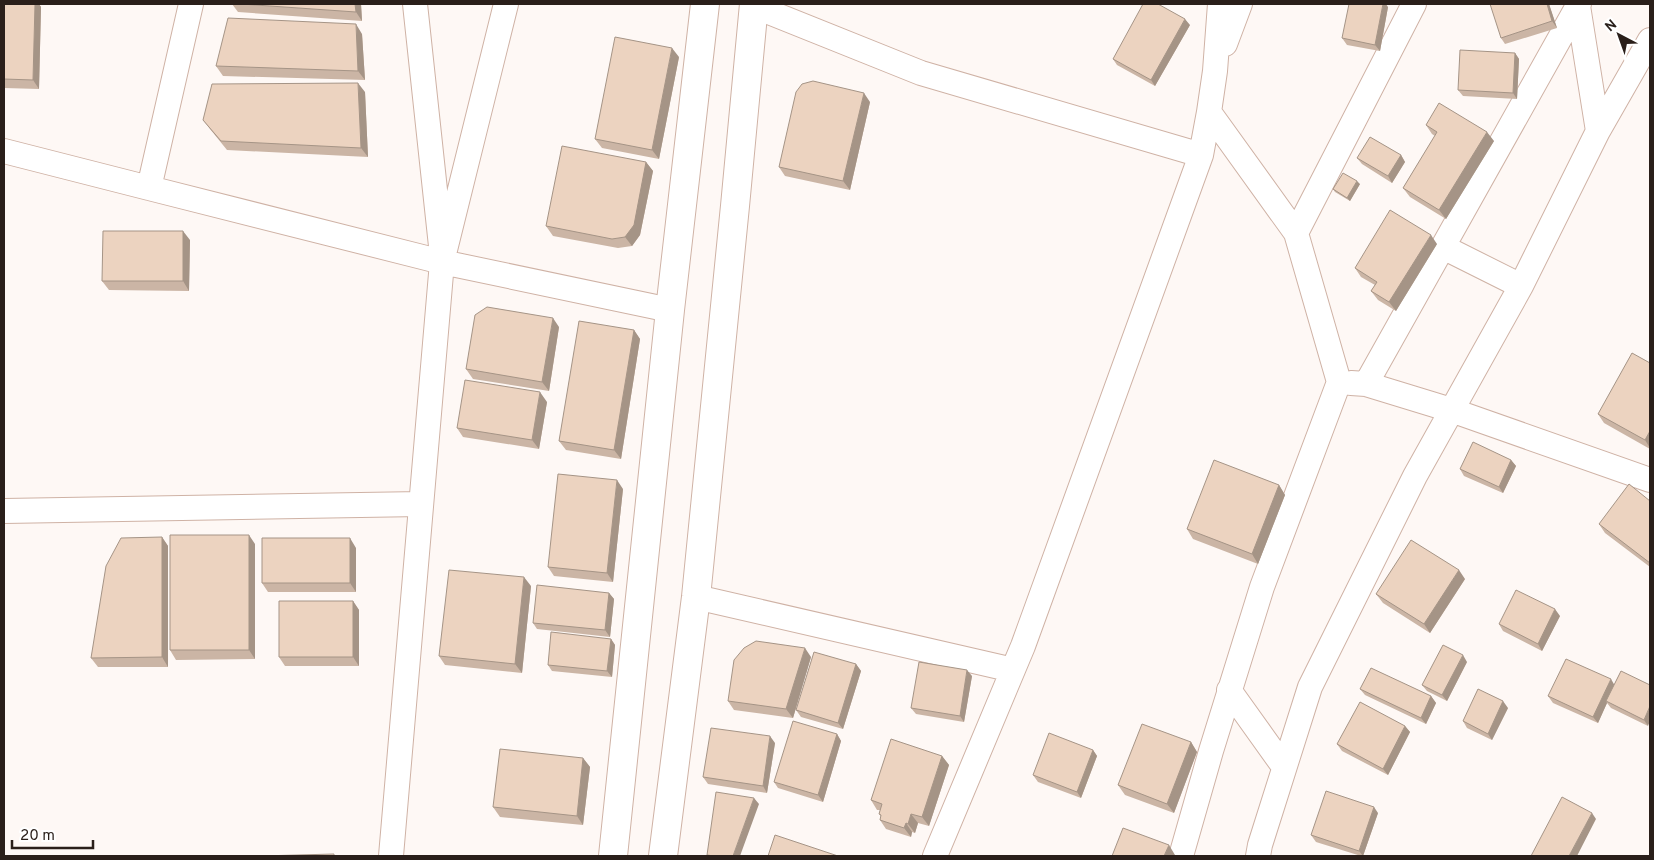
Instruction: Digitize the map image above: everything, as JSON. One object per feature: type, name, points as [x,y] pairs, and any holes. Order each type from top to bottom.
[{"type":"main road","points":[[613,856],[670,310],[705,4]]},
{"type":"main road","points":[[663,856],[696,597],[754,5]]},
{"type":"street","points":[[149,188],[191,4]]},
{"type":"street","points":[[415,4],[442,262]]},
{"type":"street","points":[[391,856],[442,262],[506,4]]},
{"type":"street","points":[[935,856],[1023,646],[1201,155],[1215,71],[1220,4]]},
{"type":"street","points":[[1215,71],[1240,4]]},
{"type":"street","points":[[1296,233],[1414,4]]},
{"type":"street","points":[[754,5],[921,73],[1201,155]]},
{"type":"street","points":[[1579,5],[1598,131]]},
{"type":"street","points":[[1366,384],[1579,5]]},
{"type":"street","points":[[1258,856],[1310,687],[1415,476],[1521,286],[1598,131],[1650,40]]},
{"type":"street","points":[[1181,856],[1229,690],[1262,587],[1339,382],[1296,233],[1209,112]]},
{"type":"street","points":[[4,151],[442,262],[670,310]]},
{"type":"street","points":[[1443,247],[1521,286]]},
{"type":"street","points":[[1339,382],[1366,384],[1451,410],[1650,480]]},
{"type":"street","points":[[4,511],[421,504]]},
{"type":"street","points":[[696,597],[1013,670]]},
{"type":"street","points":[[1229,690],[1284,767]]},
{"type":"building","points":[[4,4],[35,4],[33,80],[4,79]]},
{"type":"building","points":[[241,4],[355,4],[356,12]]},
{"type":"building","points":[[1143,4],[1158,4],[1185,19],[1151,80],[1113,59]]},
{"type":"building","points":[[1349,4],[1383,4],[1375,45],[1342,38]]},
{"type":"building","points":[[1490,4],[1547,4],[1552,21],[1501,38]]},
{"type":"building","points":[[228,18],[356,24],[358,71],[216,66]]},
{"type":"building","points":[[615,37],[672,48],[652,150],[595,139]]},
{"type":"building","points":[[1460,50],[1515,53],[1513,93],[1458,90]]},
{"type":"building","points":[[813,81],[864,93],[843,181],[779,167],[796,92],[802,84]]},
{"type":"building","points":[[358,83],[361,148],[221,141],[203,120],[212,84]]},
{"type":"building","points":[[1439,103],[1487,132],[1439,210],[1403,188],[1437,132],[1426,125]]},
{"type":"building","points":[[1370,137],[1401,155],[1388,176],[1357,158]]},
{"type":"building","points":[[562,146],[646,162],[634,225],[625,237],[612,239],[546,226]]},
{"type":"building","points":[[1343,173],[1357,181],[1347,198],[1333,189]]},
{"type":"building","points":[[1390,210],[1431,235],[1389,302],[1371,291],[1377,282],[1355,268]]},
{"type":"building","points":[[103,231],[183,231],[183,281],[102,281]]},
{"type":"building","points":[[487,307],[553,318],[542,382],[466,369],[475,315]]},
{"type":"building","points":[[579,321],[634,330],[614,450],[559,441]]},
{"type":"building","points":[[1632,353],[1650,363],[1650,431],[1645,440],[1598,414]]},
{"type":"building","points":[[465,380],[540,392],[532,440],[457,428]]},
{"type":"building","points":[[1473,442],[1511,460],[1499,487],[1460,469]]},
{"type":"building","points":[[1214,460],[1279,485],[1252,554],[1187,529]]},
{"type":"building","points":[[558,474],[617,480],[607,573],[548,567]]},
{"type":"building","points":[[1629,484],[1650,501],[1650,563],[1599,524]]},
{"type":"building","points":[[170,535],[249,535],[249,650],[170,650]]},
{"type":"building","points":[[162,537],[162,657],[91,658],[106,566],[121,538]]},
{"type":"building","points":[[262,538],[350,538],[350,583],[262,583]]},
{"type":"building","points":[[1411,540],[1459,570],[1424,624],[1376,594]]},
{"type":"building","points":[[449,570],[524,577],[515,664],[439,656]]},
{"type":"building","points":[[537,585],[609,593],[605,630],[533,623]]},
{"type":"building","points":[[1516,590],[1555,609],[1538,644],[1499,624]]},
{"type":"building","points":[[279,601],[353,601],[353,657],[279,657]]},
{"type":"building","points":[[551,632],[611,639],[607,671],[548,665]]},
{"type":"building","points":[[756,641],[805,648],[786,709],[728,701],[734,660],[744,648]]},
{"type":"building","points":[[1443,645],[1463,655],[1442,695],[1422,685]]},
{"type":"building","points":[[814,652],[856,664],[838,723],[796,710]]},
{"type":"building","points":[[1566,659],[1611,679],[1593,717],[1548,696]]},
{"type":"building","points":[[919,662],[967,670],[960,716],[911,708]]},
{"type":"building","points":[[1371,668],[1431,696],[1421,718],[1360,689]]},
{"type":"building","points":[[1621,671],[1650,685],[1650,706],[1644,720],[1606,701]]},
{"type":"building","points":[[1478,689],[1503,701],[1488,734],[1463,721]]},
{"type":"building","points":[[1360,702],[1405,726],[1383,769],[1337,744]]},
{"type":"building","points":[[793,721],[837,734],[818,795],[774,782]]},
{"type":"building","points":[[1142,724],[1191,742],[1167,804],[1118,785]]},
{"type":"building","points":[[711,728],[770,736],[763,786],[703,777]]},
{"type":"building","points":[[1049,733],[1093,750],[1077,792],[1033,775]]},
{"type":"building","points":[[891,739],[942,756],[922,817],[911,814],[908,824],[906,823],[904,828],[880,820],[881,815],[879,814],[882,804],[871,800]]},
{"type":"building","points":[[500,749],[583,758],[577,816],[493,807]]},
{"type":"building","points":[[1326,791],[1374,807],[1359,851],[1311,835]]},
{"type":"building","points":[[716,792],[754,798],[733,856],[707,855]]},
{"type":"building","points":[[1562,797],[1592,813],[1569,856],[1531,856]]},
{"type":"building","points":[[1123,828],[1169,845],[1164,856],[1112,856]]},
{"type":"building","points":[[775,835],[838,856],[768,856]]},
{"type":"building","points":[[334,854],[334,856],[260,856]]}]
